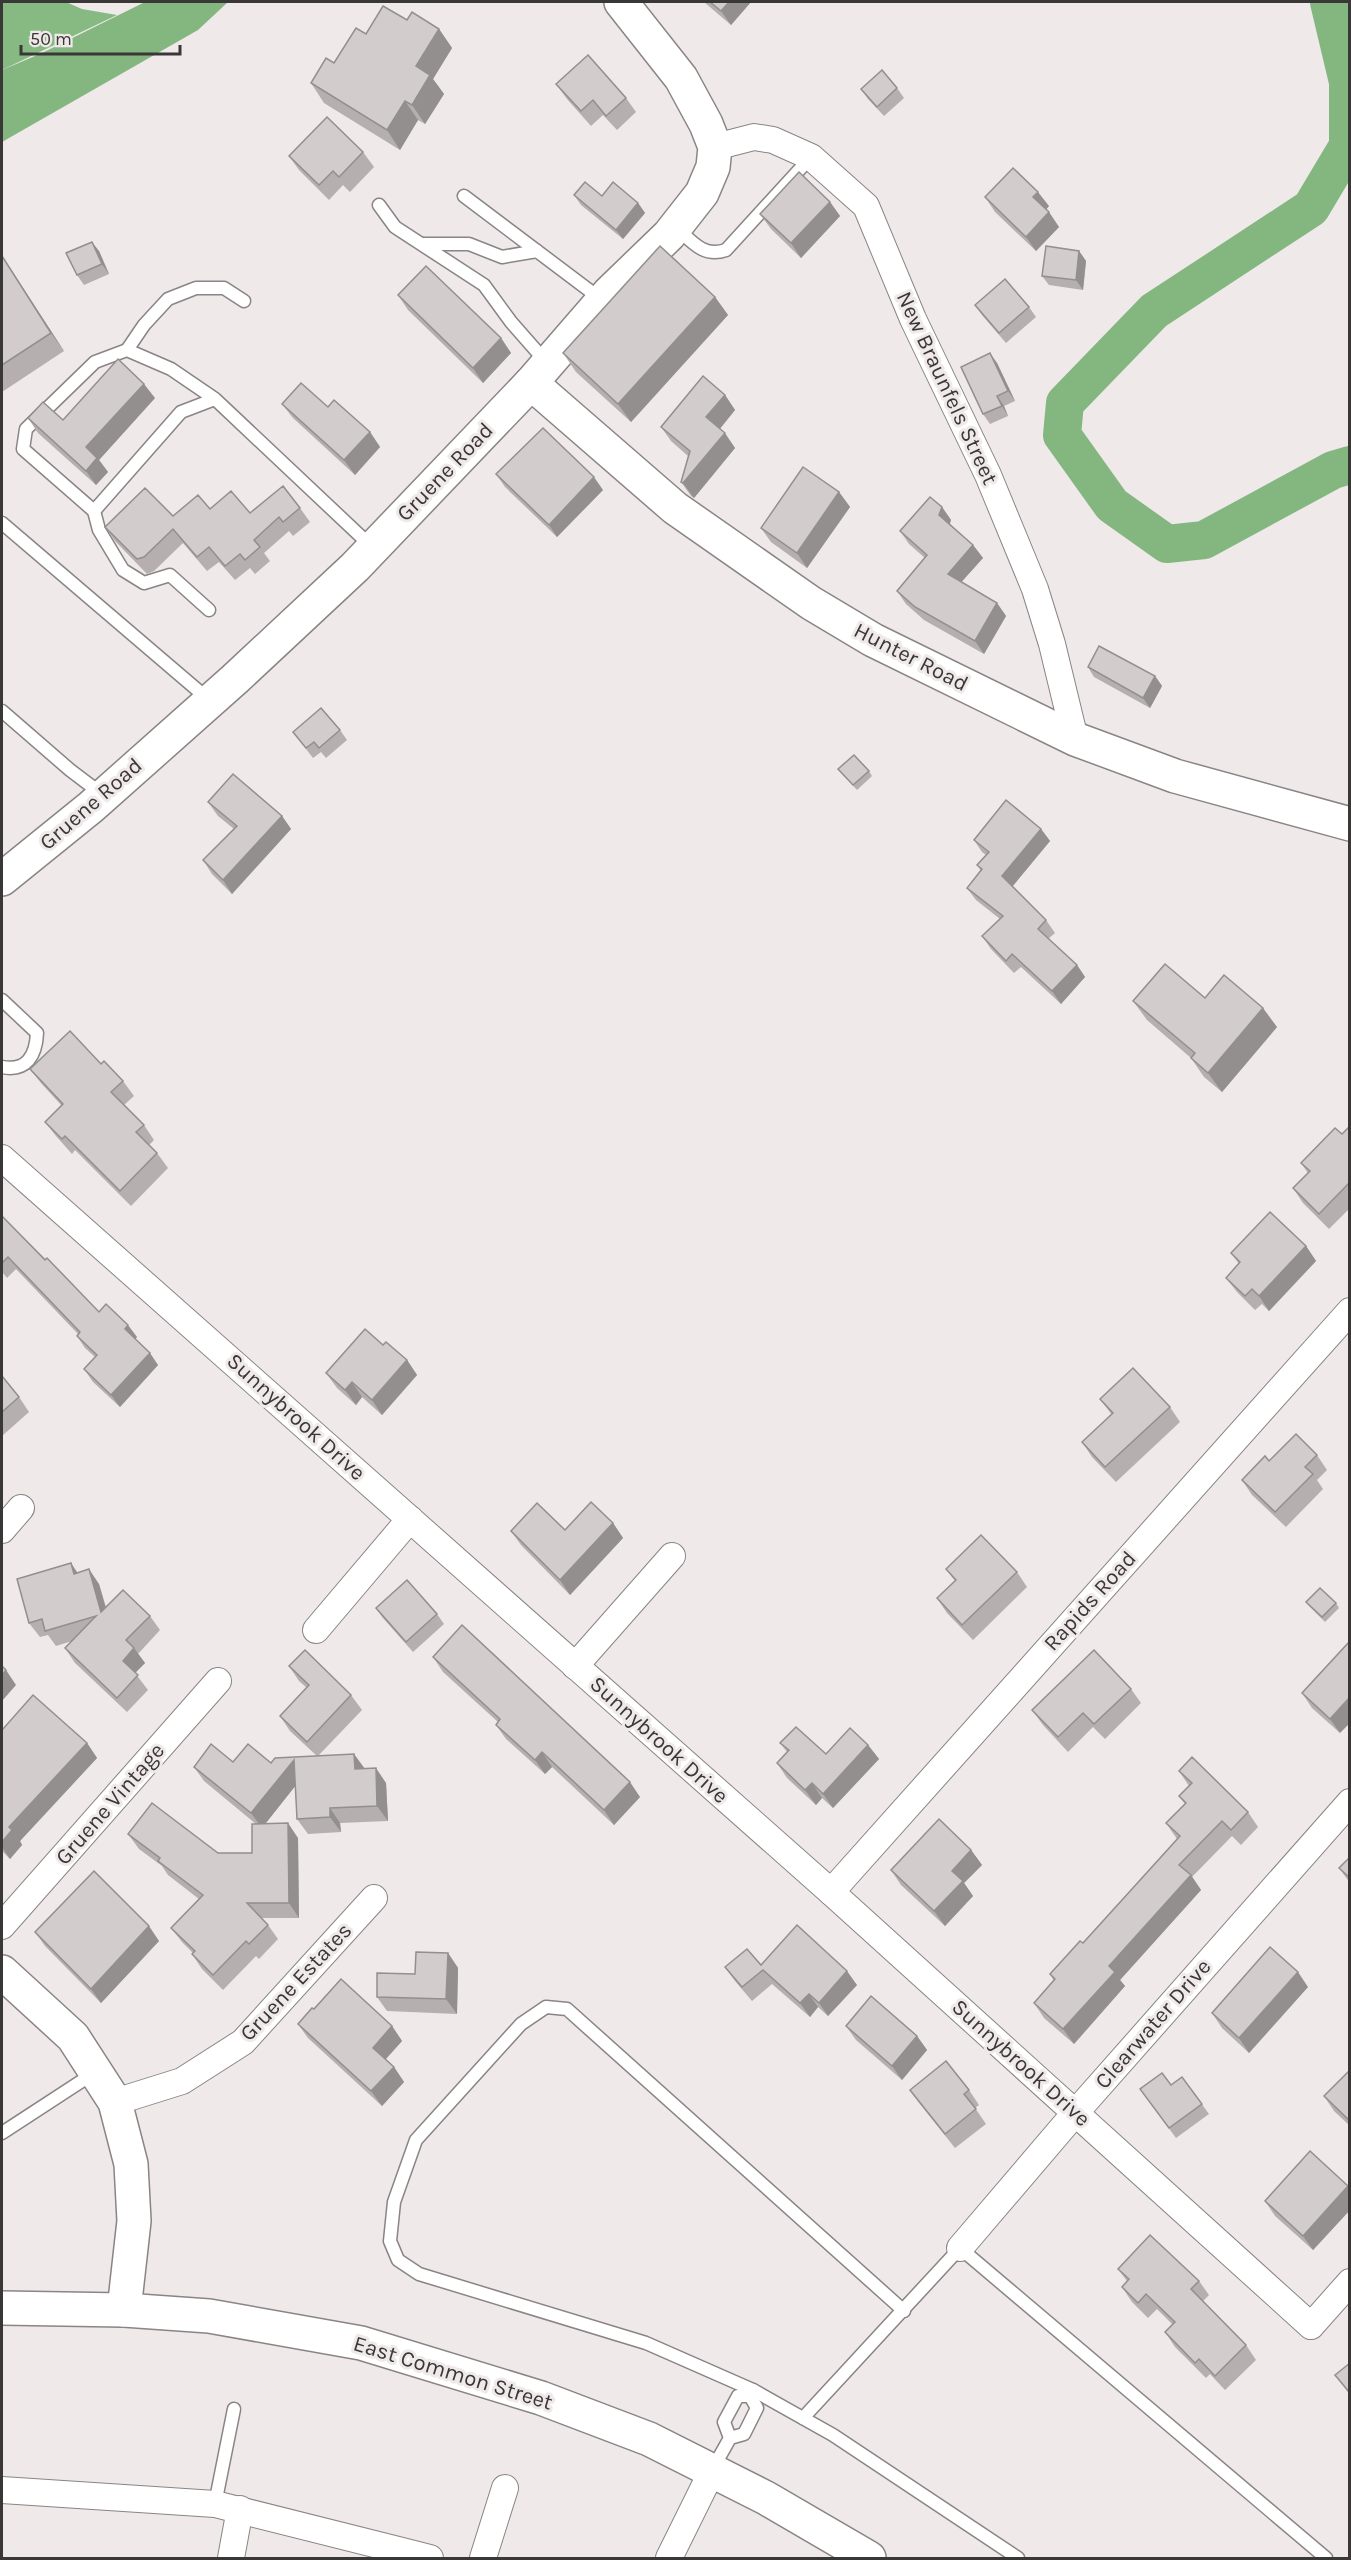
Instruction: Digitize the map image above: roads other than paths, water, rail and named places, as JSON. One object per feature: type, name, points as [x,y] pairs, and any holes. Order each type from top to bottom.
[{"type":"street","points":[[621,2],[681,78],[706,124],[715,147]]},
{"type":"street","name":"New Braunfels Street","points":[[715,147],[754,137],[773,140],[812,157],[866,206],[913,319],[988,475],[1035,589],[1052,644],[1075,739]]},
{"type":"street","name":"Gruene Road","points":[[5,869],[104,795],[210,701],[373,548],[539,374],[603,301],[676,228],[702,193],[713,167],[715,147]]},
{"type":"street","name":"Hunter Road","points":[[539,374],[675,508],[811,603],[873,640],[1075,739],[1175,776],[1350,824]]},
{"type":"street","name":"Sunnybrook Drive","points":[[2,1158],[831,1892],[1311,2326],[1350,2282]]},
{"type":"street","name":"Rapids Road","points":[[831,1892],[1350,1311]]},
{"type":"street","points":[[2,1530],[21,1508]]},
{"type":"street","points":[[316,1630],[410,1519]]},
{"type":"street","points":[[575,1666],[672,1556]]},
{"type":"street","name":"Gruene Vintage","points":[[2,1926],[218,1681]]},
{"type":"street","name":"Clearwater Drive","points":[[960,2248],[1076,2112],[1350,1802]]},
{"type":"street","name":"Gruene Estates","points":[[115,2102],[183,2081],[243,2042],[374,1898]]},
{"type":"street","points":[[2,1972],[74,2037],[115,2102],[131,2164],[134,2221],[124,2310]]},
{"type":"street","name":"East Common Street","points":[[2,2308],[124,2310],[209,2316],[361,2343],[542,2398],[649,2439],[830,2534],[869,2559]]},
{"type":"street","points":[[669,2559],[712,2471]]},
{"type":"street","points":[[483,2559],[505,2488]]},
{"type":"street","points":[[2,2490],[228,2507],[430,2559]]},
{"type":"street","points":[[228,2507],[231,2559]]},
{"type":"lane","points":[[676,228],[703,252],[715,254],[726,250],[812,157]]},
{"type":"lane","points":[[464,196],[603,301]]},
{"type":"lane","points":[[379,205],[395,227],[484,285],[511,322],[539,374]]},
{"type":"lane","points":[[422,244],[469,244],[502,257],[537,251]]},
{"type":"lane","points":[[209,610],[170,575],[144,583],[123,570],[99,530],[94,511],[23,449],[26,429],[95,362],[127,350],[168,299],[196,288],[224,288],[244,301]]},
{"type":"lane","points":[[127,350],[171,369],[215,399],[373,548]]},
{"type":"lane","points":[[94,511],[181,412],[215,399]]},
{"type":"lane","points":[[2,523],[210,701]]},
{"type":"lane","points":[[2,711],[70,770],[104,795]]},
{"type":"lane","points":[[2,1000],[37,1033],[37,1050],[28,1062],[10,1069],[2,1067]]},
{"type":"lane","points":[[904,2311],[567,2009],[546,2007],[521,2024],[416,2140],[394,2202],[390,2241],[398,2260],[419,2274],[646,2343],[803,2418],[833,2435],[1018,2559]]},
{"type":"lane","points":[[2,2133],[96,2072]]},
{"type":"lane","points":[[803,2418],[960,2248],[1326,2559]]},
{"type":"lane","points":[[712,2471],[730,2438],[744,2434],[757,2408],[751,2393]]},
{"type":"lane","points":[[730,2438],[724,2422],[738,2397],[751,2393]]},
{"type":"lane","points":[[228,2507],[234,2409]]},
{"type":"waterway","points":[[1329,2],[1348,82],[1348,146],[1311,208],[1154,311],[1065,403],[1062,435],[1112,505],[1167,544],[1204,540],[1333,470],[1350,465]]}]
